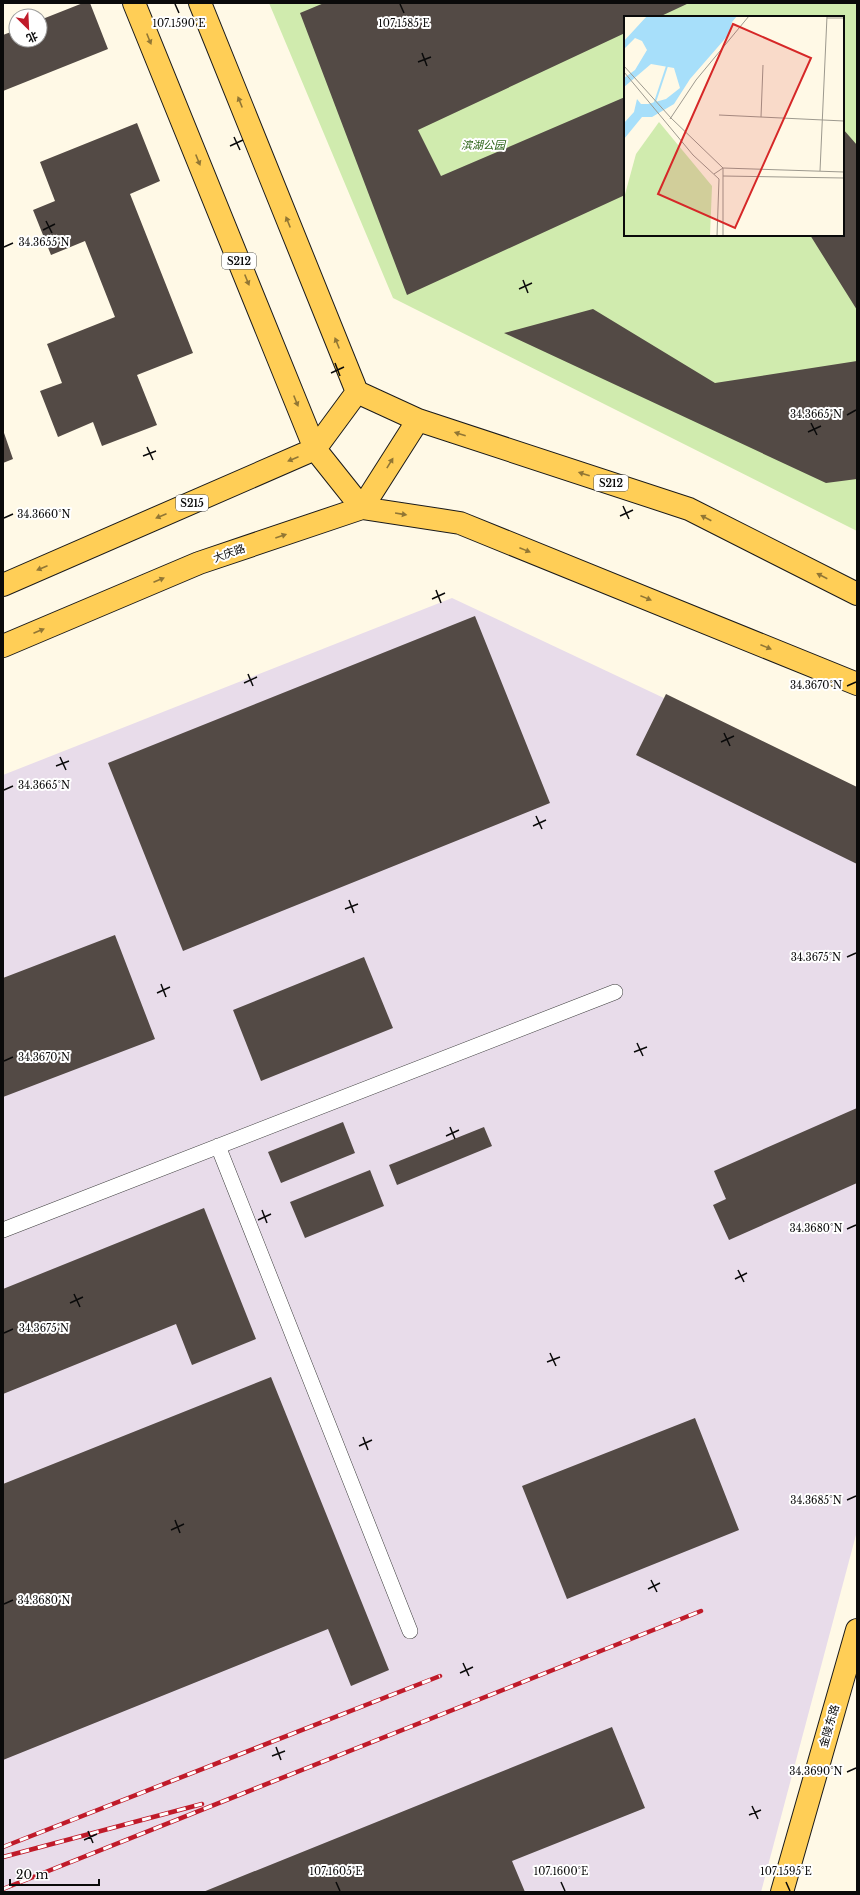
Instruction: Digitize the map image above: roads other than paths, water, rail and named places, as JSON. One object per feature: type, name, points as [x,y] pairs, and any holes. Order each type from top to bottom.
[{"type":"main road","name":"S212","points":[[134,3],[315,449],[362,508]]},
{"type":"main road","points":[[200,3],[357,392],[315,449]]},
{"type":"main road","name":"S212","points":[[357,392],[418,420],[688,509],[857,594]]},
{"type":"main road","points":[[418,420],[362,508],[460,523],[857,684]]},
{"type":"main road","name":"S215","points":[[3,585],[315,449]]},
{"type":"main road","name":"大庆路","points":[[3,646],[199,563],[362,508]]},
{"type":"main road","name":"金陵东路","points":[[782,1892],[857,1630]]},
{"type":"lane","points":[[3,1230],[615,992]]},
{"type":"lane","points":[[218,1146],[410,1631]]},
{"type":"railway","points":[[3,1889],[701,1611]]},
{"type":"railway","points":[[3,1847],[440,1676]]},
{"type":"railway","points":[[3,1857],[202,1804]]},
{"type":"park label","name":"滨湖公园","points":[[483,145]]}]
